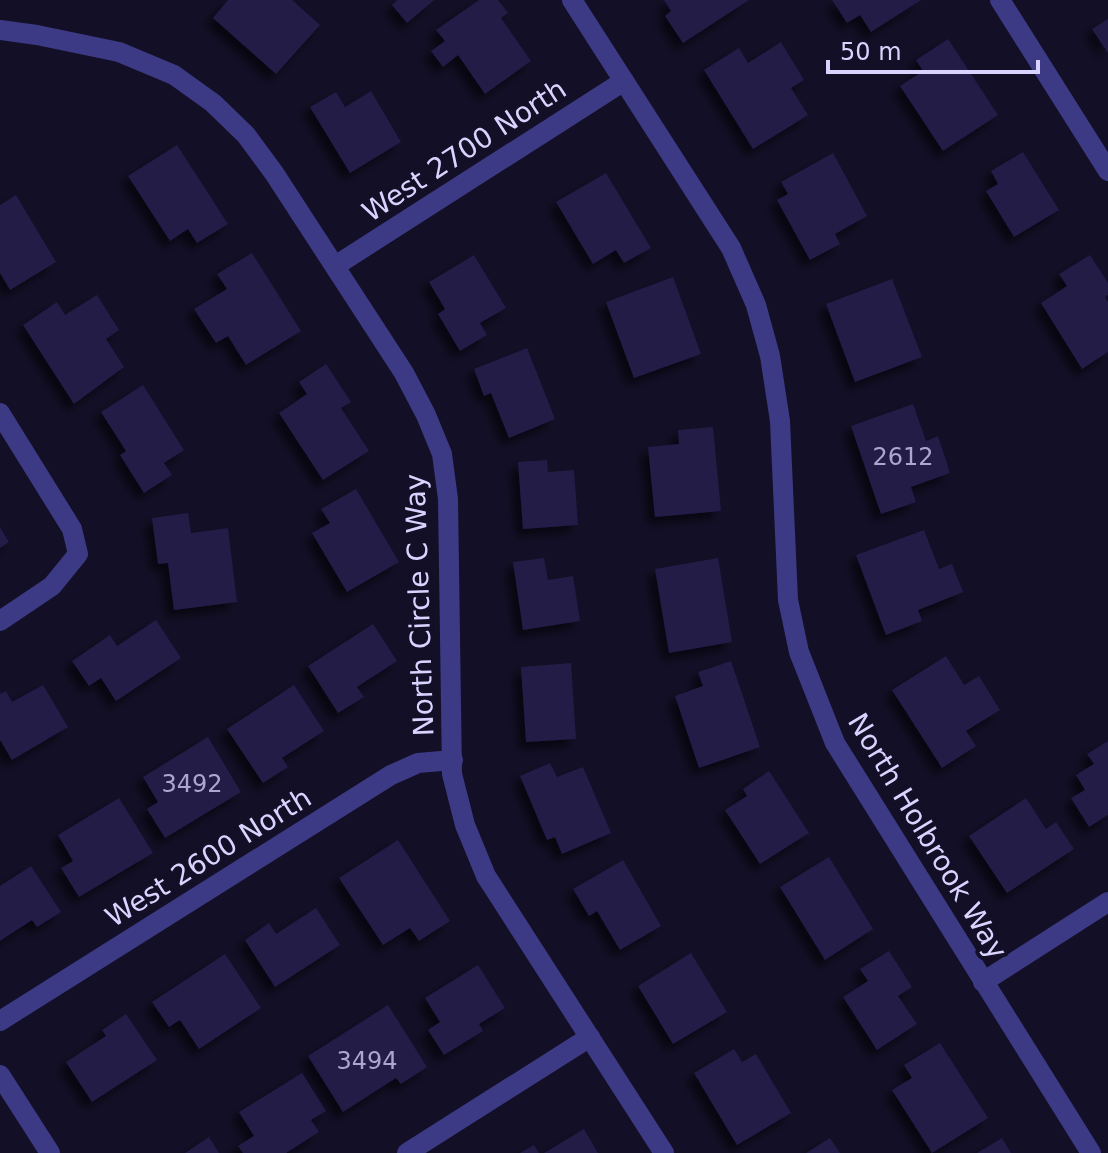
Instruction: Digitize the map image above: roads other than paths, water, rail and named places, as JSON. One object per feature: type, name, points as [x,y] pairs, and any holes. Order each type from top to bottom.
[{"type":"street","name":"North Holbrook Way","points":[[572,0],[731,248],[756,305],[770,356],[780,421],[788,600],[799,652],[835,743],[1091,1153]]},
{"type":"street","points":[[1000,0],[1108,171]]},
{"type":"street","name":"North Circle C Way","points":[[0,30],[119,52],[174,75],[213,103],[246,135],[274,173],[404,373],[442,454],[448,499],[452,774],[465,825],[486,876],[664,1153]]},
{"type":"street","name":"West 2700 North","points":[[335,266],[624,81]]},
{"type":"street","points":[[0,413],[72,529],[78,554],[52,586],[0,621]]},
{"type":"street","name":"West 2600 North","points":[[0,1021],[391,775],[418,763],[453,760]]},
{"type":"street","points":[[983,982],[1108,902]]},
{"type":"street","points":[[407,1153],[590,1037]]},
{"type":"street","points":[[0,1075],[50,1153]]}]
